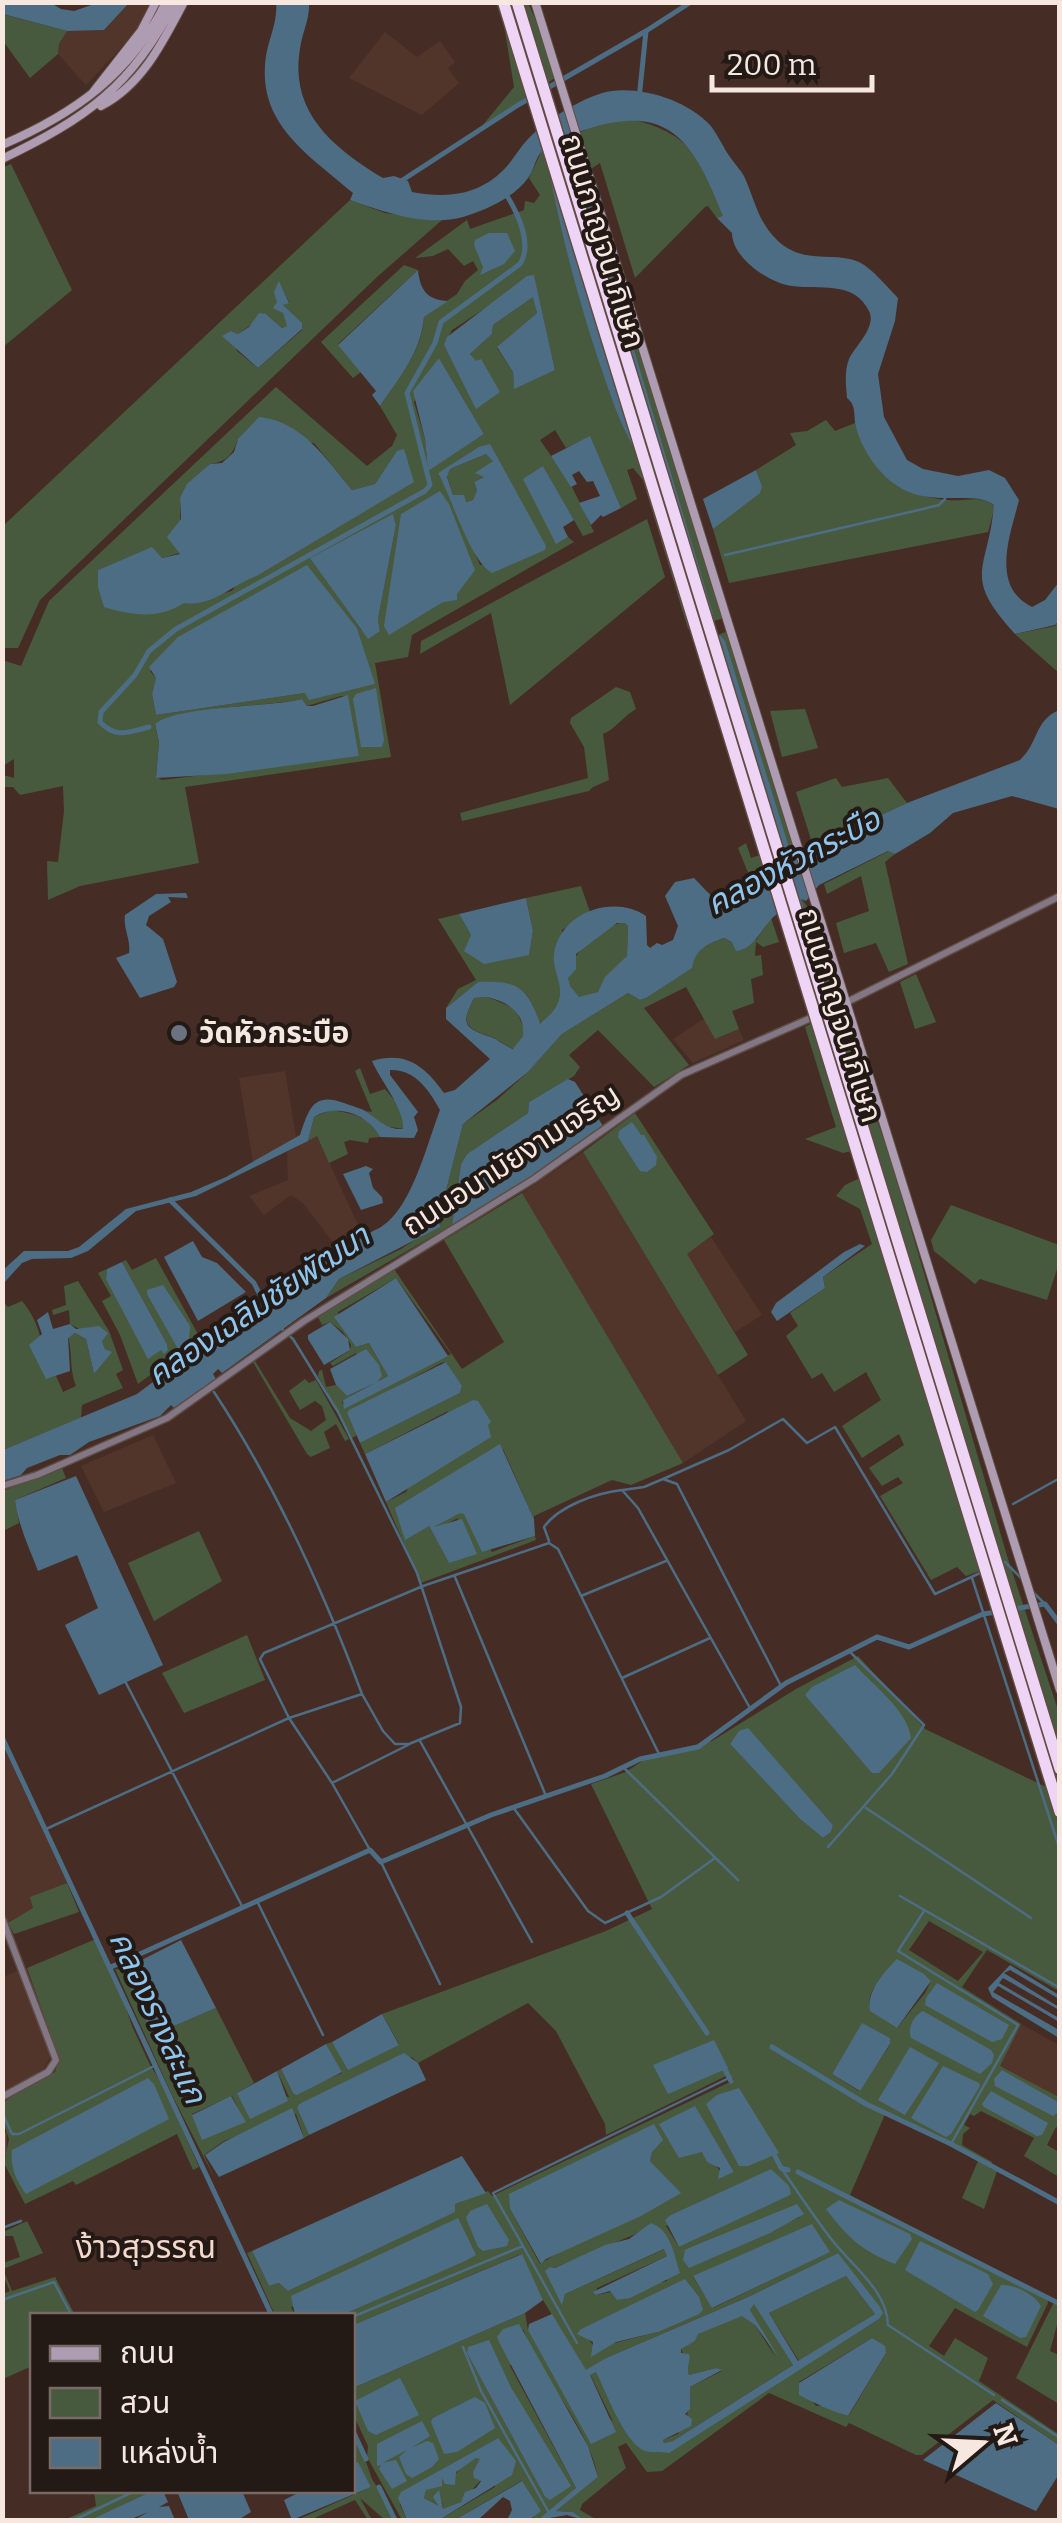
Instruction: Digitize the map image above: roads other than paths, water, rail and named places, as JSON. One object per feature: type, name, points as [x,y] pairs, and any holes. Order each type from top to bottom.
[{"type":"highway","name":"ถนนกาญจนาภิเษก","points":[[517,2],[1060,1769]]},
{"type":"highway","name":"ถนนกาญจนาภิเษก","points":[[504,4],[1060,1812]]},
{"type":"main road","points":[[88,99],[142,31],[156,2]]},
{"type":"main road","points":[[2,145],[55,121],[124,74],[166,2]]},
{"type":"main road","points":[[93,109],[156,39],[175,2]]},
{"type":"main road","points":[[2,159],[116,97],[144,70],[184,2]]},
{"type":"main road","points":[[535,2],[1060,1690]]},
{"type":"street","name":"ถนนอนามัยงามเจริญ","points":[[2,1486],[154,1426],[282,1335],[534,1179],[681,1075],[845,1003],[1060,896]]},
{"type":"street","points":[[2,1918],[56,2060],[48,2072],[2,2097]]},
{"type":"street","points":[[2,2134],[2,2153]]},
{"type":"water","points":[[276,2],[309,3],[298,72],[302,92],[319,127],[348,155],[383,178],[394,176],[408,181],[412,192],[439,195],[476,189],[498,175],[539,128],[602,93],[625,90],[651,94],[701,116],[742,173],[762,219],[779,242],[809,256],[859,262],[898,298],[878,374],[884,417],[907,460],[923,469],[958,476],[989,470],[1005,478],[1019,500],[1006,559],[1011,586],[1032,607],[1045,600],[1059,582],[1059,621],[1015,634],[988,598],[982,572],[994,505],[975,498],[936,498],[909,492],[877,467],[858,435],[846,383],[849,359],[870,323],[869,311],[862,301],[845,291],[783,284],[753,268],[738,251],[732,233],[717,218],[723,216],[703,170],[678,137],[662,126],[642,121],[619,122],[572,134],[542,151],[530,175],[515,191],[463,217],[420,219],[363,205],[350,200],[353,193],[289,135],[269,101],[266,56]]},
{"type":"water","points":[[2,3],[51,3],[74,11],[97,3],[129,3],[104,30],[67,31],[3,14]]},
{"type":"water","points":[[554,147],[570,147],[593,213],[713,614],[700,622],[652,490],[616,410],[584,315],[546,153]]},
{"type":"water","points":[[489,233],[507,233],[515,251],[504,264],[480,275],[483,267],[475,240]]},
{"type":"water","points":[[418,270],[426,293],[448,301],[424,317],[414,353],[380,406],[372,395],[376,391],[338,345]]},
{"type":"water","points":[[534,275],[555,370],[514,389],[513,372],[497,347],[537,313],[533,297],[493,325],[492,334],[470,354],[476,361],[481,359],[500,392],[476,409],[444,345],[447,337],[527,276]]},
{"type":"water","points":[[279,281],[289,303],[283,305],[302,323],[302,329],[258,368],[222,336],[231,331],[238,334],[259,313],[282,328],[287,326],[283,313],[273,308]]},
{"type":"water","points":[[439,358],[484,434],[428,471],[413,391]]},
{"type":"water","points":[[259,417],[300,434],[352,490],[375,484],[397,451],[404,449],[414,482],[213,599],[184,603],[155,614],[104,607],[98,570],[152,547],[162,558],[180,554],[167,537],[181,519],[180,498],[187,484],[210,464],[222,463],[234,452],[238,439]]},
{"type":"water","points":[[590,436],[621,508],[601,515],[591,525],[579,503],[600,496],[593,481],[587,482],[579,471],[572,475],[577,484],[571,487],[551,456]]},
{"type":"water","points":[[490,444],[546,546],[545,550],[492,573],[476,555],[438,473]],"holes":[[[486,454],[493,461],[475,473],[484,477],[474,482],[477,490],[473,500],[466,502],[464,495],[453,495],[447,477],[450,469]]]},
{"type":"water","points":[[543,466],[574,520],[563,527],[568,537],[556,544],[523,479]]},
{"type":"water","points":[[756,470],[762,486],[760,493],[713,529],[703,499]]},
{"type":"water","points":[[440,491],[475,570],[457,594],[457,600],[443,602],[389,635],[384,626],[401,514]]},
{"type":"water","points":[[393,514],[396,525],[378,619],[380,631],[368,639],[310,558]]},
{"type":"water","points":[[307,565],[357,628],[375,684],[309,700],[305,693],[156,715],[152,694],[156,678],[149,667],[178,637]]},
{"type":"water","points":[[715,636],[725,641],[788,844],[785,855],[777,860],[762,862],[705,640]]},
{"type":"water","points":[[376,688],[384,740],[382,747],[361,747],[353,699],[356,694]]},
{"type":"water","points":[[348,695],[359,756],[226,774],[156,778],[159,742],[155,724],[166,718],[302,699],[307,706],[313,706]]},
{"type":"water","points":[[1059,710],[1059,809],[1012,796],[953,813],[930,833],[895,854],[888,851],[819,885],[806,901],[801,899],[830,997],[816,1010],[777,914],[743,949],[736,951],[732,942],[724,938],[708,945],[696,956],[692,968],[646,998],[640,1000],[628,993],[562,1034],[528,1072],[463,1124],[440,1227],[339,1279],[326,1298],[222,1373],[218,1369],[213,1374],[216,1379],[175,1409],[171,1405],[160,1416],[89,1442],[70,1455],[60,1455],[3,1481],[3,1450],[137,1394],[247,1311],[386,1224],[407,1196],[440,1110],[414,1077],[390,1070],[418,1112],[414,1117],[418,1130],[414,1138],[380,1137],[368,1122],[351,1113],[323,1113],[314,1117],[308,1141],[196,1196],[136,1211],[88,1251],[71,1258],[22,1263],[3,1284],[3,1270],[24,1251],[68,1251],[79,1247],[126,1209],[191,1192],[226,1177],[300,1135],[319,1101],[344,1103],[388,1126],[403,1129],[396,1103],[372,1061],[404,1059],[421,1068],[444,1093],[455,1090],[490,1059],[446,1019],[446,1008],[478,982],[502,983],[525,994],[540,1024],[559,1000],[554,960],[558,939],[578,917],[605,907],[633,910],[646,916],[647,945],[662,945],[673,940],[678,926],[665,896],[675,882],[694,878],[716,899],[736,903],[748,894],[749,875],[755,871],[827,848],[836,836],[907,803],[1020,760],[1051,715]],"holes":[[[617,923],[628,926],[627,956],[605,977],[598,992],[579,997],[568,978],[576,969],[576,954]],[[488,997],[509,1006],[521,1021],[523,1036],[513,1049],[467,1024],[474,998]]]},
{"type":"water","points":[[186,893],[188,898],[168,897],[171,902],[149,916],[146,925],[163,939],[177,982],[174,987],[140,998],[116,958],[129,953],[125,915],[156,894]]},
{"type":"water","points":[[526,898],[533,931],[529,955],[484,964],[464,951],[471,935],[459,914]]},
{"type":"water","points":[[568,1079],[575,1082],[603,1126],[546,1168],[452,1225],[461,1164],[467,1154],[528,1113],[529,1102]]},
{"type":"water","points":[[632,1122],[657,1157],[656,1165],[647,1172],[640,1171],[618,1137],[619,1131]]},
{"type":"water","points":[[366,1166],[373,1169],[369,1173],[373,1188],[383,1203],[361,1210],[343,1174]]},
{"type":"water","points":[[193,1241],[202,1257],[217,1263],[246,1292],[198,1321],[164,1257]]},
{"type":"water","points":[[860,1244],[865,1246],[823,1277],[825,1288],[777,1321],[771,1312],[776,1303]]},
{"type":"water","points":[[122,1262],[167,1344],[164,1354],[161,1350],[148,1359],[106,1279],[107,1269]]},
{"type":"water","points":[[396,1278],[448,1356],[344,1409],[343,1400],[388,1376],[369,1343],[356,1347],[334,1317]]},
{"type":"water","points":[[163,1285],[190,1326],[189,1341],[178,1349],[147,1294],[147,1290]]},
{"type":"water","points":[[48,1312],[53,1329],[70,1324],[76,1329],[99,1326],[108,1333],[102,1341],[105,1349],[112,1352],[94,1374],[86,1339],[75,1333],[68,1338],[70,1371],[46,1379],[29,1345],[42,1334],[37,1320]]},
{"type":"water","points":[[330,1322],[348,1339],[350,1350],[324,1365],[308,1335]]},
{"type":"water","points":[[366,1349],[379,1365],[382,1376],[347,1396],[336,1385],[330,1369]]},
{"type":"water","points":[[446,1362],[462,1386],[460,1393],[360,1443],[349,1410]]},
{"type":"water","points":[[473,1400],[478,1401],[491,1422],[491,1437],[386,1502],[365,1454]]},
{"type":"water","points":[[500,1444],[534,1519],[535,1536],[482,1552],[460,1513],[434,1527],[462,1519],[477,1554],[449,1563],[429,1526],[405,1540],[395,1508]]},
{"type":"water","points":[[76,1476],[163,1665],[99,1695],[65,1625],[98,1608],[77,1555],[38,1571],[15,1500]]},
{"type":"water","points":[[855,1665],[897,1708],[911,1738],[879,1773],[872,1773],[805,1695],[812,1687]]},
{"type":"water","points":[[748,1728],[833,1825],[823,1838],[730,1744],[739,1731]]},
{"type":"water","points":[[181,1940],[216,2008],[153,2035],[122,1970]]},
{"type":"water","points":[[897,1959],[931,1981],[897,2028],[870,2011],[869,2004],[877,1983]]},
{"type":"water","points":[[1010,1965],[1059,1995],[1059,1999],[1010,1970],[1004,1973],[1059,2010],[1003,1978],[999,1983],[1059,2018],[1059,2022],[998,1986],[993,1992],[1059,2030],[1059,2038],[992,1997],[988,1988]]},
{"type":"water","points":[[937,1983],[1009,2025],[1002,2039],[992,2042],[925,2005]]},
{"type":"water","points":[[923,2011],[991,2050],[992,2063],[980,2074],[911,2038],[912,2022]]},
{"type":"water","points":[[382,2014],[399,2045],[348,2070],[332,2042]]},
{"type":"water","points":[[862,2023],[890,2038],[890,2044],[860,2091],[832,2074]]},
{"type":"water","points":[[714,2040],[728,2068],[668,2094],[653,2065]]},
{"type":"water","points":[[326,2044],[342,2072],[297,2095],[293,2093],[281,2069]]},
{"type":"water","points":[[910,2047],[939,2063],[905,2115],[878,2100]]},
{"type":"water","points":[[404,2053],[418,2063],[426,2080],[309,2135],[297,2108],[299,2104]]},
{"type":"water","points":[[943,2066],[980,2086],[946,2137],[911,2118]]},
{"type":"water","points":[[1002,2070],[1058,2102],[1057,2113],[1053,2116],[995,2086],[994,2079]]},
{"type":"water","points":[[277,2071],[288,2101],[250,2119],[237,2093]]},
{"type":"water","points":[[148,2078],[169,2119],[26,2194],[14,2173],[12,2150]]},
{"type":"water","points":[[739,2088],[779,2153],[748,2166],[739,2166],[706,2104],[717,2095]]},
{"type":"water","points":[[991,2091],[1048,2123],[1042,2135],[1037,2136],[984,2107],[982,2104]]},
{"type":"water","points":[[231,2096],[246,2122],[202,2140],[192,2115]]},
{"type":"water","points":[[695,2106],[734,2172],[718,2179],[720,2168],[707,2162],[702,2152],[679,2158],[659,2124]]},
{"type":"water","points":[[292,2108],[304,2138],[219,2177],[205,2155]]},
{"type":"water","points":[[654,2124],[663,2140],[652,2152],[650,2161],[681,2193],[541,2264],[510,2209],[509,2194]]},
{"type":"water","points":[[462,2156],[486,2193],[455,2204],[455,2212],[288,2291],[279,2283],[269,2286],[252,2251]]},
{"type":"water","points":[[771,2169],[789,2186],[791,2194],[679,2247],[665,2220]]},
{"type":"water","points":[[839,2200],[910,2234],[912,2239],[895,2264],[864,2248],[841,2228],[826,2209]]},
{"type":"water","points":[[487,2204],[509,2240],[507,2246],[483,2251],[466,2218],[470,2211]]},
{"type":"water","points":[[797,2204],[804,2214],[770,2233],[689,2268],[683,2260],[685,2250]]},
{"type":"water","points":[[458,2218],[476,2255],[347,2313],[295,2313],[291,2296]]},
{"type":"water","points":[[651,2223],[667,2237],[680,2273],[630,2298],[617,2300],[610,2291],[596,2295],[593,2292],[667,2256],[664,2249],[565,2294],[562,2305],[545,2271],[629,2239]]},
{"type":"water","points":[[812,2224],[830,2252],[712,2308],[693,2276]]},
{"type":"water","points":[[920,2241],[988,2274],[993,2284],[978,2310],[975,2312],[905,2270]]},
{"type":"water","points":[[838,2253],[883,2313],[669,2453],[645,2451],[637,2446],[616,2416],[596,2372],[590,2375],[616,2432],[591,2444],[528,2330],[529,2324],[552,2314],[586,2370]],"holes":[[[846,2276],[875,2314],[798,2361],[769,2313]],[[754,2304],[793,2365],[664,2443],[663,2440],[691,2426],[692,2419],[685,2414],[690,2409],[690,2387],[722,2370],[689,2375],[689,2354],[681,2353],[681,2349],[695,2341],[698,2334],[742,2316],[755,2325],[779,2358],[750,2310]]]},
{"type":"water","points":[[522,2254],[543,2300],[525,2313],[355,2387],[355,2324]]},
{"type":"water","points":[[685,2279],[699,2297],[703,2310],[699,2314],[658,2332],[616,2342],[591,2357],[593,2342],[577,2334],[581,2329]]},
{"type":"water","points":[[1001,2285],[1024,2291],[1041,2306],[1026,2337],[1020,2338],[983,2316]]},
{"type":"water","points":[[519,2324],[588,2446],[598,2477],[556,2511],[573,2512],[584,2520],[567,2515],[538,2520],[576,2488],[497,2337],[503,2329]]},
{"type":"water","points":[[872,2338],[885,2346],[886,2353],[848,2416],[799,2395],[799,2383]]},
{"type":"water","points":[[489,2340],[512,2389],[571,2486],[550,2500],[467,2353],[468,2347]]},
{"type":"water","points":[[400,2378],[419,2415],[376,2435],[368,2431],[355,2401]]},
{"type":"water","points":[[475,2397],[485,2403],[495,2428],[457,2452],[444,2454],[431,2422],[433,2418]]},
{"type":"water","points":[[996,2403],[1059,2445],[1059,2474],[1036,2511],[923,2460]]},
{"type":"water","points":[[422,2421],[430,2436],[411,2448],[427,2441],[433,2443],[439,2459],[412,2478],[399,2457],[407,2450],[382,2463],[396,2460],[407,2481],[392,2489],[379,2469],[381,2465],[377,2466],[377,2444]]},
{"type":"water","points":[[498,2438],[516,2461],[512,2475],[439,2520],[407,2520],[398,2498],[401,2492]],"holes":[[[480,2459],[473,2472],[474,2478],[481,2481],[465,2492],[461,2502],[443,2509],[439,2490],[433,2497],[439,2506],[424,2498],[426,2490],[442,2486],[442,2478],[445,2484],[455,2485],[456,2472]]]},
{"type":"water","points":[[358,2462],[371,2487],[292,2520],[284,2500],[298,2493],[355,2493]]},
{"type":"water","points":[[522,2481],[541,2511],[529,2520],[507,2520],[512,2510],[510,2501],[503,2497],[479,2519],[455,2520]]},
{"type":"water","points":[[148,2493],[164,2493],[168,2502],[159,2507],[169,2506],[175,2520],[134,2520],[148,2512],[129,2520],[90,2520]]},
{"type":"water","points":[[178,2493],[243,2493],[251,2512],[238,2520],[189,2520]]},
{"type":"waterway","points":[[639,99],[646,31],[691,2]]},
{"type":"waterway","points":[[398,183],[518,105],[646,31]]},
{"type":"waterway","points":[[149,727],[117,732],[100,722],[101,712],[135,675],[149,651],[176,629],[430,485],[407,393],[435,343],[441,322],[520,264],[524,256],[519,219],[506,194]]},
{"type":"waterway","points":[[725,555],[939,505],[945,499]]},
{"type":"waterway","name":"คลองเฉลิมชัยพัฒนา","points":[[170,1200],[254,1283],[265,1305]]},
{"type":"waterway","name":"คลองเฉลิมชัยพัฒนา","points":[[46,1829],[289,1718],[362,1694],[395,1744],[409,1744],[460,1723],[461,1707],[417,1573],[338,1412],[293,1339],[282,1329]]},
{"type":"waterway","points":[[214,1392],[297,1539],[362,1694]]},
{"type":"waterway","points":[[663,1479],[729,1450],[783,1419],[807,1443],[835,1427],[935,1594],[980,1573]]},
{"type":"waterway","points":[[1013,1504],[1060,1478]]},
{"type":"waterway","points":[[623,1490],[663,1479],[677,1484],[781,1686]]},
{"type":"waterway","points":[[549,1541],[544,1527],[559,1513],[590,1497],[622,1490],[638,1508],[750,1708]]},
{"type":"waterway","points":[[332,1783],[289,1718],[260,1659],[264,1653],[423,1586],[549,1543],[558,1549],[659,1754]]},
{"type":"waterway","points":[[581,1596],[666,1561]]},
{"type":"waterway","points":[[1005,1562],[1024,1581]]},
{"type":"waterway","points":[[455,1577],[546,1796]]},
{"type":"waterway","points":[[972,1578],[1060,1850]]},
{"type":"waterway","points":[[1032,1591],[1045,1604]]},
{"type":"waterway","points":[[1013,1609],[1045,1604],[1060,1624]]},
{"type":"waterway","points":[[111,1967],[370,1850],[381,1862],[491,1815],[605,1776],[640,1759],[698,1747],[786,1683],[877,1637],[909,1647],[983,1614],[997,1612]]},
{"type":"waterway","points":[[622,1678],[710,1638]]},
{"type":"waterway","points":[[828,1847],[892,1774],[924,1725],[849,1651]]},
{"type":"waterway","points":[[126,1683],[243,1908]]},
{"type":"waterway","name":"คลองรางสะแก","points":[[2,1737],[271,2313]]},
{"type":"waterway","points":[[420,1741],[532,1942]]},
{"type":"waterway","points":[[370,1850],[332,1783],[408,1745]]},
{"type":"waterway","points":[[623,1767],[738,1880]]},
{"type":"waterway","points":[[513,1807],[588,1911],[605,1923],[661,1897],[715,1858]]},
{"type":"waterway","points":[[866,1808],[1031,1918]]},
{"type":"waterway","points":[[381,1862],[440,1984]]},
{"type":"waterway","points":[[900,1896],[1060,1988]]},
{"type":"waterway","points":[[257,1901],[323,2035]]},
{"type":"waterway","points":[[924,1911],[898,1951],[1018,2025],[951,2144]]},
{"type":"waterway","points":[[627,1913],[707,2033]]},
{"type":"waterway","points":[[772,2047],[866,2104],[951,2144],[1060,2203]]},
{"type":"waterway","points":[[2,2112],[12,2134],[19,2134],[156,2065]]},
{"type":"waterway","points":[[723,2066],[731,2081]]},
{"type":"waterway","points":[[523,2246],[493,2193],[731,2077]]},
{"type":"waterway","points":[[772,2150],[781,2168],[788,2170]]},
{"type":"waterway","points":[[781,2168],[832,2240],[875,2290],[888,2325],[994,2395]]},
{"type":"waterway","points":[[798,2172],[1060,2304]]},
{"type":"waterway","points":[[2,2228],[21,2221]]},
{"type":"waterway","points":[[355,2316],[523,2246],[577,2343]]},
{"type":"waterway","points":[[2,2300],[54,2282],[70,2313]]},
{"type":"waterway","points":[[463,2347],[481,2391],[548,2511]]},
{"type":"waterway","points":[[1002,2400],[1060,2438]]},
{"type":"waterway","name":"คลองรางสะแก","points":[[355,2435],[366,2459]]},
{"type":"waterway","name":"คลองรางสะแก","points":[[379,2487],[395,2520]]},
{"type":"waterway","points":[[74,2520],[131,2493]]},
{"type":"place","name":"วัดหัวกระบือ","points":[[179,1033]]},
{"type":"district","name":"ง้าวสุวรรณ","points":[[146,2247]]},
{"type":"water label","name":"คลองหัวกระบือ","points":[[793,861]]}]
